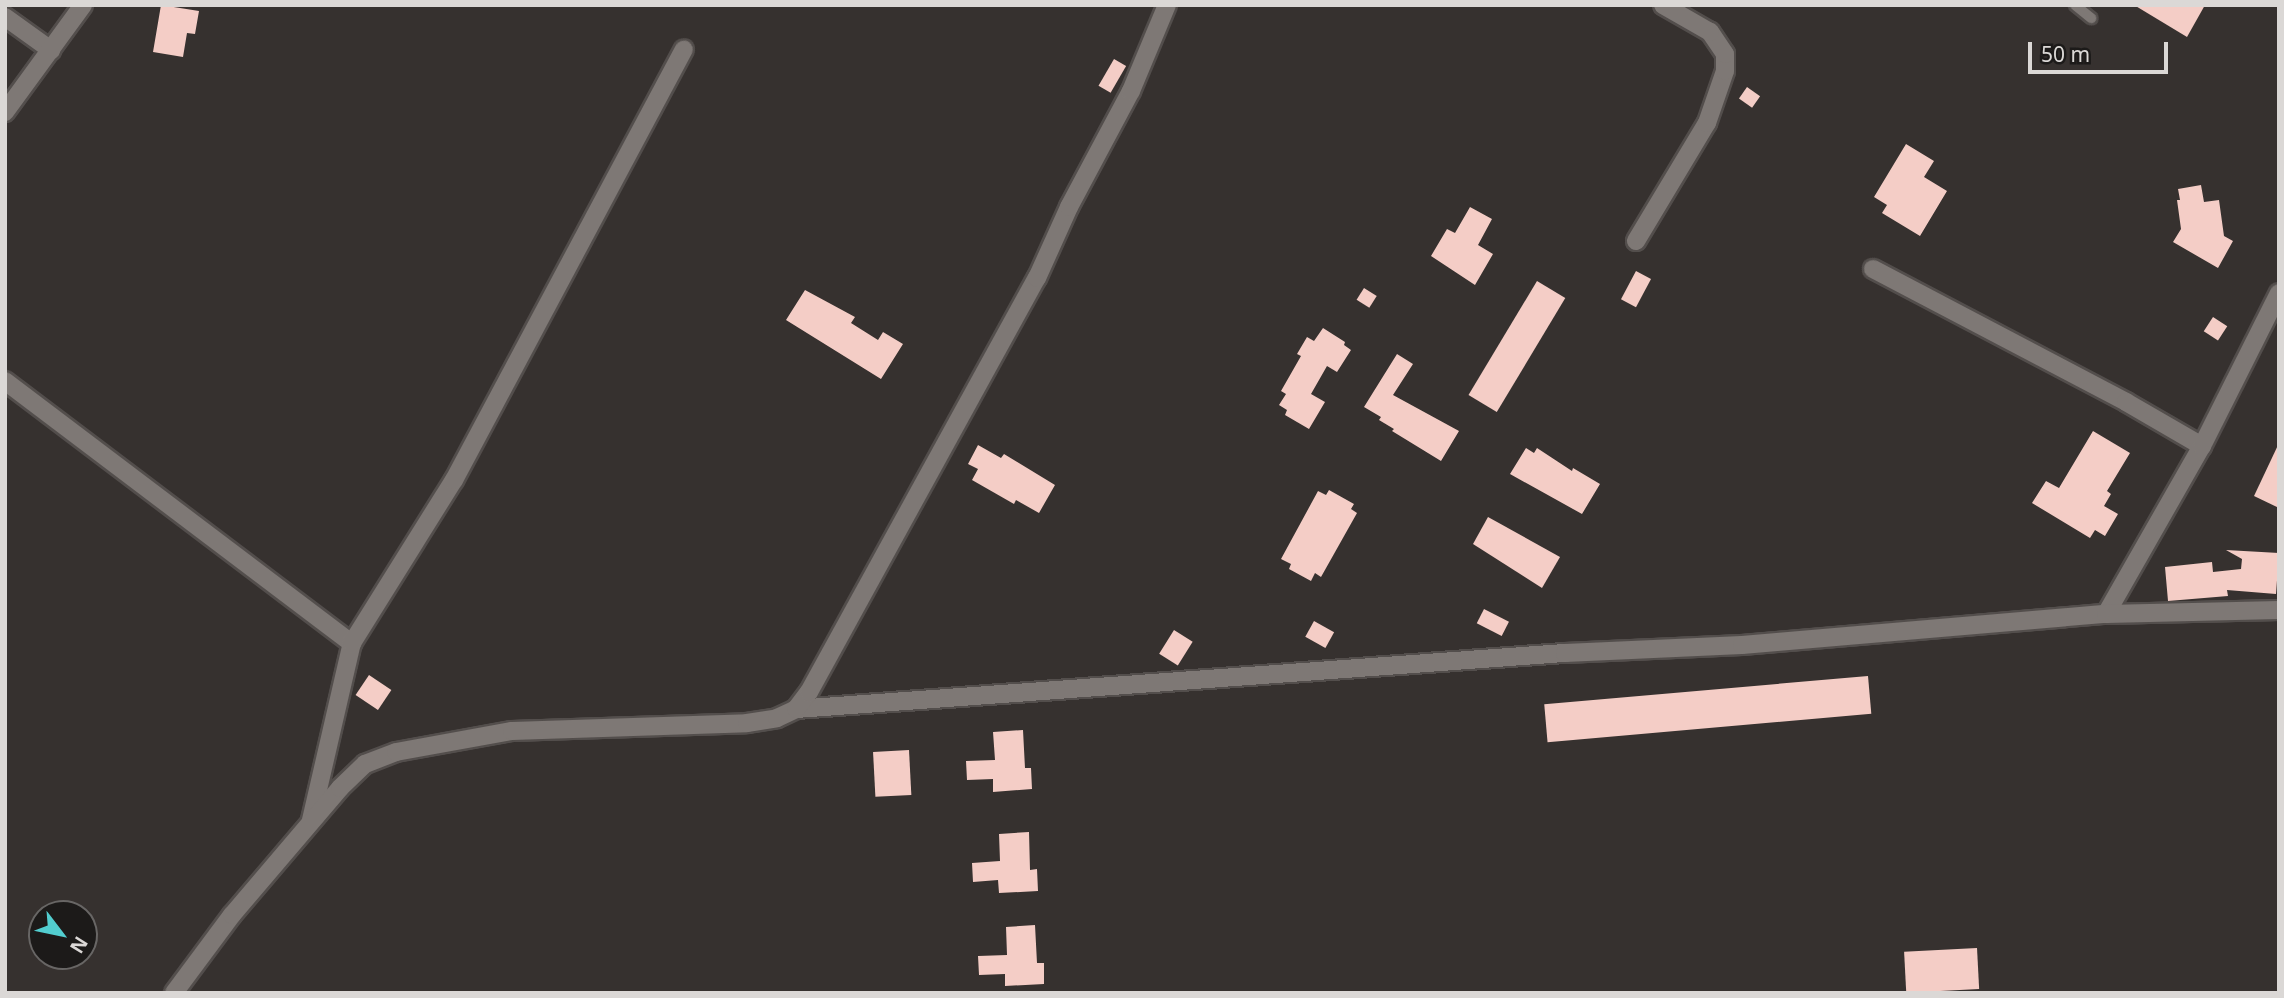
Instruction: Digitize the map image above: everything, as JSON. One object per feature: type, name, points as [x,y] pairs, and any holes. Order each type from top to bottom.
[{"type":"street","points":[[5,112],[83,5]]},
{"type":"street","points":[[796,709],[810,692],[1037,278],[1079,187],[1131,91],[1167,5]]},
{"type":"street","points":[[1636,241],[1707,123],[1725,71],[1726,54],[1710,32],[1663,5]]},
{"type":"street","points":[[5,17],[51,50]]},
{"type":"street","points":[[310,823],[352,643],[454,480],[684,50]]},
{"type":"street","points":[[1873,269],[2126,402],[2202,446]]},
{"type":"street","points":[[2106,614],[2202,446],[2279,293]]},
{"type":"street","points":[[5,382],[352,643]]},
{"type":"street","points":[[174,993],[232,915],[310,823],[365,764],[396,752],[512,731],[747,723],[777,718],[796,709],[1551,654],[1742,645],[2106,614],[2279,610]]},
{"type":"lane","points":[[2075,5],[2091,19]]},
{"type":"building","points":[[161,5],[199,11],[195,34],[187,33],[183,57],[153,52]]},
{"type":"building","points":[[2134,5],[2205,5],[2187,37]]},
{"type":"building","points":[[1114,59],[1126,66],[1111,93],[1098,86]]},
{"type":"building","points":[[1747,87],[1760,96],[1752,108],[1739,98]]},
{"type":"building","points":[[1906,144],[1934,161],[1924,177],[1947,191],[1920,236],[1882,213],[1887,205],[1874,197]]},
{"type":"building","points":[[2201,185],[2204,202],[2219,200],[2224,236],[2233,241],[2218,268],[2173,242],[2181,229],[2178,189]]},
{"type":"building","points":[[1470,207],[1492,219],[1478,245],[1493,254],[1475,285],[1431,256],[1447,229],[1455,233]]},
{"type":"building","points":[[1636,271],[1651,279],[1636,307],[1621,299]]},
{"type":"building","points":[[1537,281],[1565,298],[1497,412],[1468,395]]},
{"type":"building","points":[[1364,288],[1377,296],[1369,308],[1357,300]]},
{"type":"building","points":[[805,290],[855,317],[851,323],[878,340],[883,332],[903,344],[881,379],[786,320]]},
{"type":"building","points":[[2213,317],[2227,326],[2218,341],[2204,331]]},
{"type":"building","points":[[1323,328],[1345,342],[1344,345],[1351,350],[1337,372],[1327,366],[1311,394],[1325,402],[1309,429],[1285,415],[1287,410],[1279,405],[1286,394],[1281,391],[1301,356],[1297,354],[1307,337],[1314,341]]},
{"type":"building","points":[[1397,354],[1413,364],[1393,395],[1459,431],[1441,461],[1392,431],[1394,429],[1379,420],[1381,417],[1364,407]]},
{"type":"building","points":[[2093,431],[2130,453],[2107,491],[2111,494],[2104,506],[2118,514],[2105,536],[2095,530],[2090,538],[2032,503],[2046,481],[2059,488]]},
{"type":"building","points":[[2279,443],[2279,508],[2254,496]]},
{"type":"building","points":[[978,445],[1001,458],[1004,454],[1055,485],[1039,513],[1016,500],[1014,504],[972,480],[978,469],[968,464]]},
{"type":"building","points":[[1526,448],[1534,453],[1537,448],[1572,471],[1573,468],[1600,484],[1582,514],[1510,474]]},
{"type":"building","points":[[1329,490],[1354,504],[1351,509],[1357,513],[1321,577],[1315,573],[1311,581],[1289,569],[1291,564],[1281,559],[1318,491],[1326,495]]},
{"type":"building","points":[[1488,517],[1560,557],[1542,588],[1473,544]]},
{"type":"building","points":[[2226,550],[2279,553],[2276,594],[2227,590],[2228,596],[2168,601],[2165,567],[2212,562],[2213,572],[2241,569],[2242,559]]},
{"type":"building","points":[[1484,609],[1509,622],[1502,636],[1477,623]]},
{"type":"building","points":[[1314,621],[1334,632],[1325,648],[1305,637]]},
{"type":"building","points":[[1174,630],[1193,642],[1178,665],[1159,654]]},
{"type":"building","points":[[369,675],[391,690],[378,710],[356,695]]},
{"type":"building","points":[[1868,676],[1871,714],[1548,742],[1544,704]]},
{"type":"building","points":[[1023,730],[1025,768],[1031,768],[1032,789],[993,792],[993,779],[967,780],[966,761],[995,760],[993,732]]},
{"type":"building","points":[[909,750],[911,795],[875,797],[873,752]]},
{"type":"building","points":[[1029,832],[1030,870],[1037,869],[1038,891],[999,893],[998,880],[973,882],[972,863],[1000,861],[999,834]]},
{"type":"building","points":[[1035,925],[1037,963],[1044,963],[1044,984],[1005,986],[1005,974],[979,975],[978,956],[1007,955],[1006,927]]},
{"type":"building","points":[[1977,948],[1979,989],[1906,993],[1904,952]]}]
